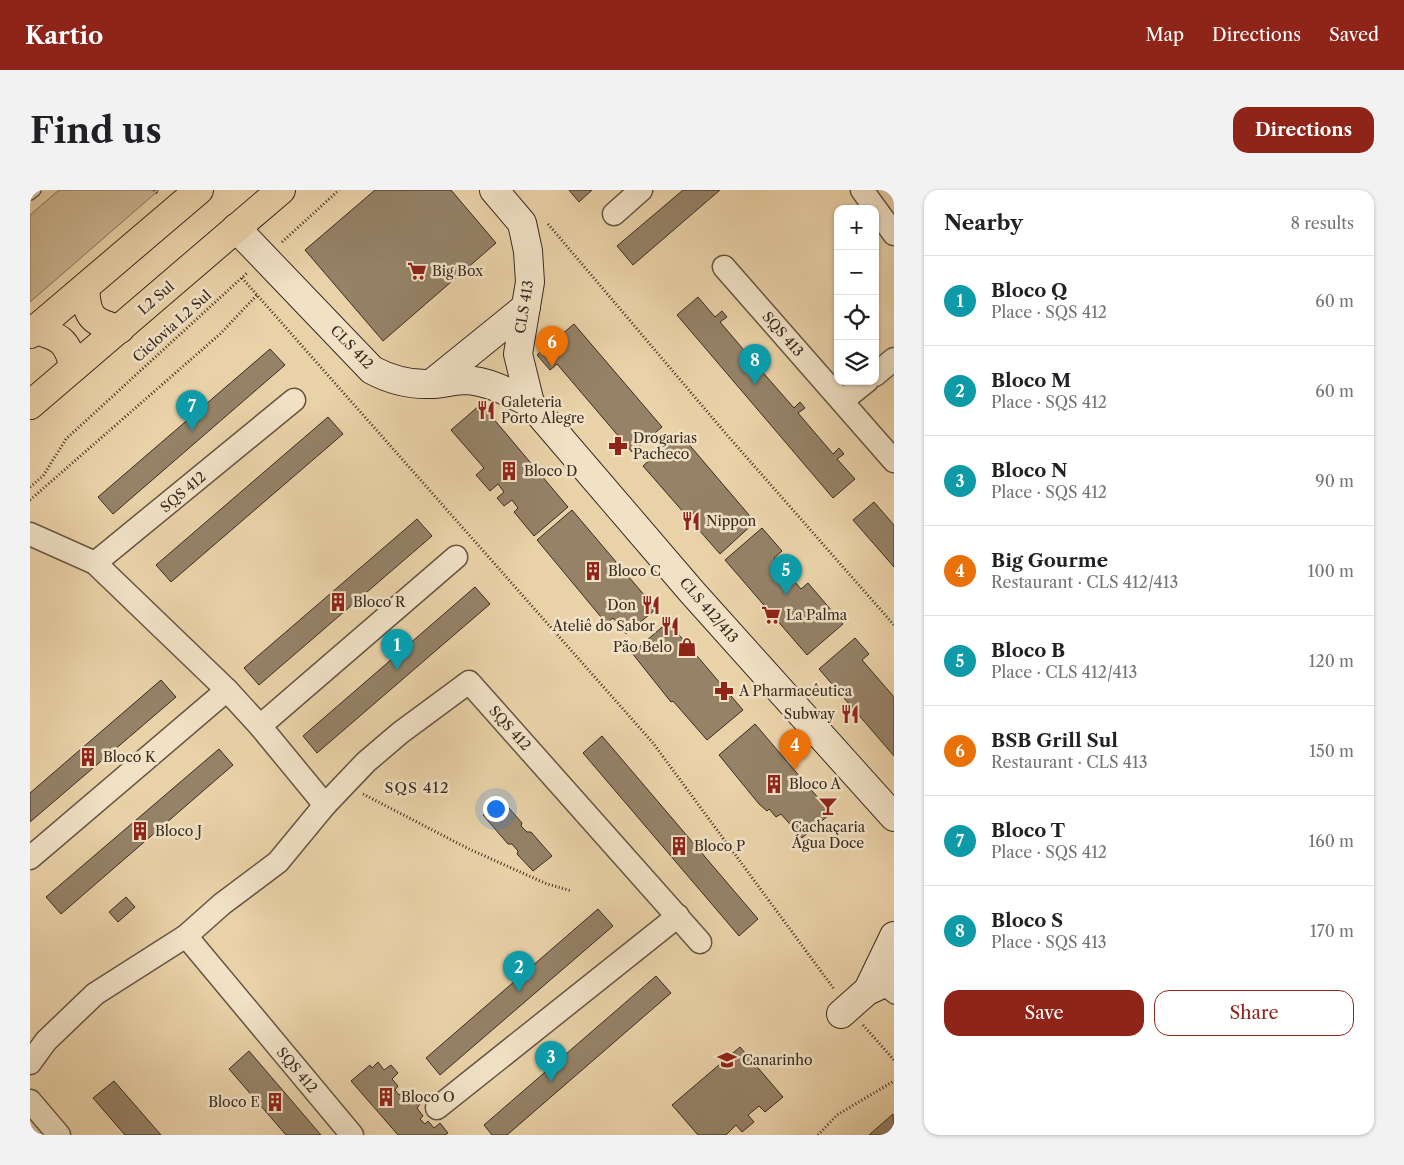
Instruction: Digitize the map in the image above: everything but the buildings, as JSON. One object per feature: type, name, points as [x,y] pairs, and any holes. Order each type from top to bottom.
[{"type":"main road","points":[[33,332],[199,190]]},
{"type":"main road","name":"L2 Sul","points":[[30,405],[281,190]]},
{"type":"main road","points":[[86,288],[86,307],[92,319],[102,325],[120,329]]},
{"type":"main road","points":[[33,332],[53,335],[63,341],[69,350],[74,367]]},
{"type":"street","name":"CLS 413","points":[[494,190],[522,223],[530,282],[518,354],[530,403]]},
{"type":"street","points":[[614,214],[641,190]]},
{"type":"street","points":[[862,190],[894,234]]},
{"type":"street","name":"CLS 412","points":[[236,228],[265,256],[372,370],[391,379],[431,384],[466,380],[495,386],[530,403]]},
{"type":"street","name":"SQS 413","points":[[724,267],[894,461]]},
{"type":"street","points":[[431,384],[526,307]]},
{"type":"street","points":[[879,372],[894,359]]},
{"type":"street","points":[[842,401],[862,385]]},
{"type":"street","name":"SQS 412","points":[[95,563],[294,400]]},
{"type":"street","name":"CLS 412/413","points":[[530,403],[692,592],[893,818]]},
{"type":"street","points":[[30,534],[95,563],[227,690],[260,726],[325,805]]},
{"type":"street","points":[[260,726],[456,557]]},
{"type":"street","name":"SQS 412","points":[[30,1063],[46,1041],[96,994],[186,936],[222,904],[278,862],[325,805],[366,762],[400,733],[469,682],[700,942]]},
{"type":"street","points":[[30,858],[227,690]]},
{"type":"street","points":[[437,1108],[678,916]]},
{"type":"street","name":"SQS 412","points":[[186,936],[352,1135]]},
{"type":"street","points":[[870,995],[894,936]]},
{"type":"street","points":[[30,1101],[59,1135]]},
{"type":"lane","points":[[30,194],[35,190]]},
{"type":"path","name":"Ciclovia L2 Sul","points":[[30,487],[43,476],[66,439],[339,190]]},
{"type":"path","points":[[542,218],[727,435],[894,624]]},
{"type":"path","points":[[242,278],[653,743],[870,995],[894,1060]]},
{"type":"path","points":[[30,500],[220,334],[257,294]]},
{"type":"path","points":[[345,784],[469,849],[547,884],[572,891]]},
{"type":"path","points":[[818,1135],[837,1115],[894,1081]]},
{"type":"shaded area","points":[[59,190],[159,190],[30,302],[30,215]]},
{"type":"place","name":"Big Box","points":[[417,271]]},
{"type":"place","name":"BSB Grill Sul","points":[[552,367]]},
{"type":"place","name":"Bloco S","points":[[755,385]]},
{"type":"place","name":"Galeteria Porto Alegre","points":[[486,410]]},
{"type":"place","name":"Bloco T","points":[[192,431]]},
{"type":"place","name":"Drogarias Pacheco","points":[[618,446]]},
{"type":"place","name":"Bloco D","points":[[509,471]]},
{"type":"place","name":"Nippon","points":[[691,521]]},
{"type":"place","name":"Bloco C","points":[[593,571]]},
{"type":"place","name":"Bloco B","points":[[786,595]]},
{"type":"place","name":"Bloco R","points":[[338,602]]},
{"type":"place","name":"Don","points":[[651,605]]},
{"type":"place","name":"La Palma","points":[[771,615]]},
{"type":"place","name":"Ateliê do Sabor","points":[[670,626]]},
{"type":"place","name":"Pão Belo","points":[[687,647]]},
{"type":"place","name":"Bloco Q","points":[[397,670]]},
{"type":"place","name":"A Pharmacêutica","points":[[724,691]]},
{"type":"place","name":"Subway","points":[[850,714]]},
{"type":"place","name":"Bloco K","points":[[88,757]]},
{"type":"place","name":"Big Gourme","points":[[795,770]]},
{"type":"place","name":"Bloco A","points":[[774,784]]},
{"type":"place","name":"Cachaçaria Água Doce","points":[[828,806]]},
{"type":"place","name":"Bloco J","points":[[140,831]]},
{"type":"place","name":"Bloco P","points":[[679,846]]},
{"type":"place","name":"Bloco M","points":[[519,992]]},
{"type":"place","name":"Canarinho","points":[[727,1060]]},
{"type":"place","name":"Bloco N","points":[[551,1082]]},
{"type":"place","name":"Bloco O","points":[[386,1097]]},
{"type":"place","name":"Bloco E","points":[[275,1102]]},
{"type":"district","name":"SQS 412","points":[[417,787]]}]
